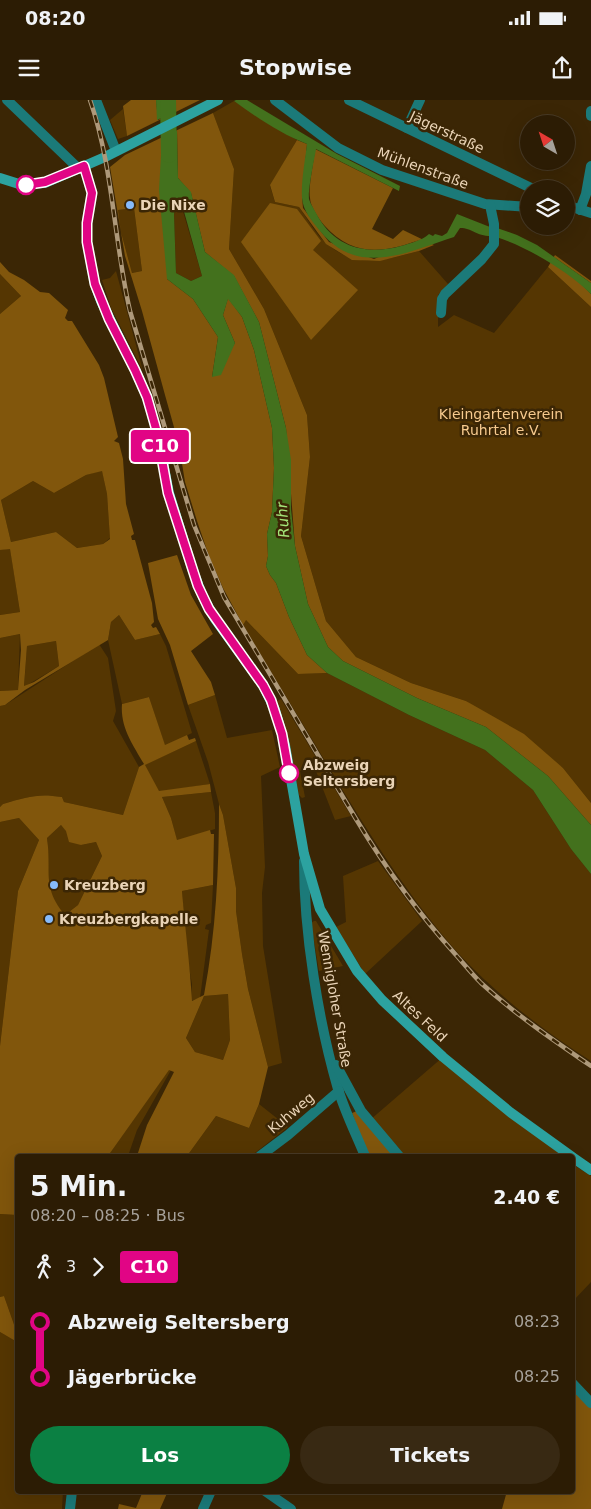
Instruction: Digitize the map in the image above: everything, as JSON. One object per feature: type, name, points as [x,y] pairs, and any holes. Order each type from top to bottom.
[{"type":"main road","points":[[0,178],[19,184],[45,182],[81,168],[218,100]]},
{"type":"main road","name":"Wennigloher Straße","points":[[81,168],[92,193],[87,223],[87,242],[95,284],[109,319],[147,397],[157,432],[168,493],[203,597],[215,619],[263,685],[276,710],[285,745],[304,854]]},
{"type":"main road","name":"Altes Feld","points":[[304,854],[320,909],[357,971],[382,1000],[443,1057],[510,1112],[568,1154]]},
{"type":"main road","name":"Altes Feld","points":[[575,1159],[591,1170]]},
{"type":"street","points":[[7,100],[81,168]]},
{"type":"street","points":[[96,100],[120,149]]},
{"type":"street","name":"Mühlenstraße","points":[[275,100],[338,148],[382,170],[490,205],[520,207]]},
{"type":"street","name":"Jägerstraße","points":[[349,100],[520,183]]},
{"type":"street","points":[[407,128],[420,100]]},
{"type":"street","points":[[591,111],[591,116]]},
{"type":"street","points":[[580,210],[586,194],[591,166]]},
{"type":"street","points":[[441,313],[442,299],[445,294],[493,246],[495,239],[494,224],[490,205]]},
{"type":"street","points":[[575,208],[591,213]]},
{"type":"street","name":"Wennigloher Straße","points":[[304,854],[306,913],[315,982],[329,1053],[339,1091],[364,1154]]},
{"type":"street","points":[[306,913],[320,909]]},
{"type":"street","points":[[329,1053],[361,1112],[397,1154]]},
{"type":"street","name":"Kuhweg","points":[[263,1154],[288,1136],[339,1091]]},
{"type":"street","points":[[575,1386],[591,1403]]},
{"type":"street","points":[[70,1509],[72,1494]]},
{"type":"street","points":[[203,1509],[210,1494]]},
{"type":"street","points":[[269,1494],[291,1509]]},
{"type":"green space","name":"Kleingartenverein Ruhrtal e.V.","points":[[234,101],[297,140],[270,186],[275,202],[299,207],[323,241],[338,252],[350,257],[372,261],[419,251],[448,284],[438,295],[438,327],[454,315],[494,333],[548,267],[591,307],[591,803],[563,768],[466,701],[411,683],[356,657],[326,621],[301,536],[310,457],[307,415],[264,309],[229,249],[234,169],[213,113]]},
{"type":"green space","points":[[123,109],[127,136],[118,139],[110,120]]},
{"type":"green space","points":[[176,205],[182,208],[202,276],[191,281],[176,273],[174,214]]},
{"type":"green space","points":[[134,208],[142,271],[132,273],[121,232],[118,210]]},
{"type":"green space","points":[[116,271],[143,371],[111,308],[102,280],[110,278]]},
{"type":"green space","points":[[0,274],[21,296],[0,314]]},
{"type":"green space","points":[[102,470],[107,494],[110,538],[103,544],[77,548],[56,532],[11,542],[1,500],[33,481],[54,493],[86,475]]},
{"type":"green space","points":[[10,548],[20,612],[0,615],[0,550]]},
{"type":"green space","points":[[119,615],[135,640],[160,634],[166,646],[192,733],[165,746],[149,697],[122,704],[108,640],[111,622]]},
{"type":"green space","points":[[245,619],[298,674],[327,673],[409,715],[485,750],[533,790],[571,849],[591,874],[591,1061],[539,1025],[489,984],[459,954],[423,911],[375,842],[331,771],[243,625]]},
{"type":"green space","points":[[20,634],[18,690],[0,691],[0,638]]},
{"type":"green space","points":[[56,641],[59,666],[24,687],[27,646]]},
{"type":"green space","points":[[99,644],[108,658],[116,711],[113,721],[139,767],[123,815],[64,802],[62,797],[54,796],[25,798],[3,804],[0,807],[0,706],[5,705]]},
{"type":"green space","points":[[215,695],[227,738],[272,730],[280,767],[261,776],[265,867],[262,893],[263,946],[282,1063],[268,1067],[248,989],[236,911],[236,888],[223,815],[208,762],[188,705]]},
{"type":"green space","points":[[281,699],[351,816],[335,820],[314,766],[300,771],[305,797],[302,798],[299,795],[285,724],[277,701]]},
{"type":"green space","points":[[196,741],[210,784],[159,792],[144,765]]},
{"type":"green space","points":[[211,792],[215,813],[215,829],[177,841],[171,818],[162,797]]},
{"type":"green space","points":[[19,818],[39,840],[18,891],[0,1046],[0,822]]},
{"type":"green space","points":[[61,825],[81,845],[96,842],[102,856],[78,905],[65,915],[54,901],[48,877],[47,838]]},
{"type":"green space","points":[[378,861],[422,921],[365,974],[336,927],[346,922],[343,876]]},
{"type":"green space","points":[[213,885],[211,923],[206,925],[205,929],[209,930],[200,998],[191,1001],[192,984],[187,957],[182,891]]},
{"type":"green space","points":[[316,921],[343,966],[319,971],[311,923]]},
{"type":"green space","points":[[228,994],[230,1040],[223,1060],[195,1052],[186,1038],[204,996]]},
{"type":"green space","points":[[443,1057],[560,1154],[403,1154],[370,1120]]},
{"type":"green space","points":[[169,1069],[171,1070],[137,1130],[129,1154],[109,1154]]},
{"type":"green space","points":[[259,1104],[288,1127],[254,1154],[188,1154],[216,1116],[249,1128]]},
{"type":"green space","points":[[575,1166],[591,1176],[591,1282],[575,1299]]},
{"type":"green space","points":[[0,1214],[15,1215],[15,1327],[4,1296],[0,1297]]},
{"type":"green space","points":[[0,1332],[15,1341],[15,1494],[63,1494],[62,1509],[0,1509]]},
{"type":"shaded area","points":[[131,100],[156,100],[158,120],[174,112],[174,100],[200,100],[127,136],[123,106]]},
{"type":"shaded area","points":[[213,113],[234,169],[229,249],[264,309],[307,415],[310,457],[301,536],[326,621],[356,657],[411,683],[466,701],[524,734],[563,768],[591,803],[591,825],[548,776],[486,727],[417,698],[343,661],[328,647],[308,604],[295,546],[286,428],[259,322],[234,276],[205,252],[191,193],[178,178],[177,131],[167,279],[193,299],[218,337],[212,377],[235,343],[223,315],[228,298],[242,317],[254,350],[272,428],[274,468],[272,512],[267,534],[268,556],[266,566],[276,583],[289,617],[307,655],[327,673],[298,674],[246,620],[243,625],[223,588],[197,521],[185,482],[179,445],[125,256],[110,167],[125,155]],"holes":[[[134,208],[142,271],[132,273],[121,232],[118,210]]]},
{"type":"shaded area","points":[[297,140],[307,144],[302,197],[303,208],[329,242],[374,259],[422,239],[434,245],[380,261],[352,260],[326,244],[299,207],[275,202],[270,185]]},
{"type":"shaded area","points":[[315,149],[393,188],[372,229],[393,239],[403,230],[422,239],[395,247],[370,250],[358,248],[335,236],[324,225],[310,201]]},
{"type":"shaded area","points":[[270,203],[297,209],[321,241],[313,250],[358,290],[311,340],[241,242]]},
{"type":"shaded area","points":[[555,255],[591,281],[591,283],[554,257],[591,294],[591,307],[548,267]]},
{"type":"shaded area","points":[[0,262],[9,272],[40,292],[49,293],[68,310],[65,318],[68,321],[72,321],[99,365],[104,378],[118,437],[114,441],[119,443],[123,459],[126,504],[134,534],[131,536],[132,540],[135,540],[152,603],[154,622],[151,625],[153,628],[156,627],[160,634],[135,640],[119,615],[111,622],[108,640],[25,690],[5,705],[0,706],[0,691],[18,690],[21,650],[20,634],[0,638],[0,615],[20,612],[10,549],[0,550],[0,314],[21,296],[0,274]],"holes":[[[102,471],[107,494],[110,539],[103,544],[77,548],[56,532],[11,542],[1,500],[33,481],[54,493],[86,475]],[[56,641],[59,666],[24,686],[27,646]]]},
{"type":"shaded area","points":[[177,555],[191,595],[213,634],[191,651],[211,682],[215,695],[188,705],[170,645],[158,619],[148,563]]},
{"type":"shaded area","points":[[149,697],[165,745],[187,735],[189,740],[195,738],[196,741],[145,765],[159,791],[210,784],[211,792],[162,797],[171,818],[177,840],[210,830],[211,834],[214,834],[213,885],[182,891],[192,1001],[204,995],[208,971],[214,924],[219,804],[223,815],[236,888],[236,911],[248,989],[268,1067],[259,1104],[249,1128],[216,1116],[188,1154],[138,1154],[147,1125],[174,1072],[169,1070],[109,1154],[15,1154],[15,1215],[0,1214],[0,1046],[18,891],[39,840],[19,818],[0,822],[0,807],[3,804],[25,798],[54,796],[62,797],[64,802],[123,815],[139,767],[144,764],[125,728],[122,704]],"holes":[[[61,825],[66,831],[69,842],[81,845],[96,842],[102,856],[78,905],[65,915],[53,896],[50,887],[47,838]],[[228,994],[230,1040],[223,1060],[195,1052],[186,1038],[204,996]]]},
{"type":"shaded area","points":[[357,1111],[394,1154],[367,1154],[352,1113]]},
{"type":"shaded area","points":[[4,1296],[15,1327],[15,1341],[0,1332],[0,1297]]},
{"type":"shaded area","points":[[575,1389],[591,1408],[591,1509],[502,1509],[506,1494],[575,1494]]},
{"type":"shaded area","points":[[142,1494],[167,1494],[160,1509],[118,1509],[119,1504],[136,1508]]},
{"type":"water","points":[[156,100],[174,100],[174,112],[157,120]]},
{"type":"water","points":[[247,100],[337,154],[400,186],[399,191],[316,149],[309,199],[323,225],[341,241],[363,249],[375,250],[401,246],[419,240],[429,234],[442,236],[447,233],[457,214],[490,227],[494,236],[483,235],[460,228],[454,237],[401,254],[367,258],[350,254],[335,245],[320,231],[308,216],[304,207],[302,185],[307,144],[269,125],[234,101]]},
{"type":"water","points":[[177,131],[178,178],[191,192],[205,252],[234,275],[259,322],[286,428],[291,460],[291,509],[295,546],[308,604],[328,647],[343,661],[417,698],[486,727],[548,776],[591,825],[591,874],[571,849],[533,790],[485,750],[409,715],[327,673],[307,655],[289,617],[276,583],[266,566],[268,556],[267,534],[272,512],[274,468],[272,428],[254,350],[242,317],[228,299],[223,315],[235,343],[221,375],[212,377],[218,337],[193,299],[167,279],[159,190],[162,138]],"holes":[[[176,206],[183,208],[202,276],[191,281],[176,273],[174,214]]]},
{"type":"water","points":[[497,228],[537,245],[591,283],[591,294],[571,277],[546,261],[508,241],[496,237]]},
{"type":"waterway","name":"Ruhr","points":[[168,100],[169,155]]},
{"type":"railway","points":[[90,100],[104,151],[130,311],[194,525],[224,597],[367,837],[415,906],[481,983],[521,1016],[591,1066]]},
{"type":"bus line","name":"C10","points":[[26,185],[45,182],[84,166],[92,189],[87,223],[87,242],[95,284],[109,319],[147,397],[157,432],[168,493],[198,586],[215,619],[263,685],[276,710],[285,745],[289,773]]},
{"type":"place","name":"Die Nixe","points":[[130,205]]},
{"type":"place","name":"Abzweig Seltersberg","points":[[289,773]]},
{"type":"place","name":"Kreuzberg","points":[[54,885]]},
{"type":"place","name":"Kreuzbergkapelle","points":[[49,919]]}]
